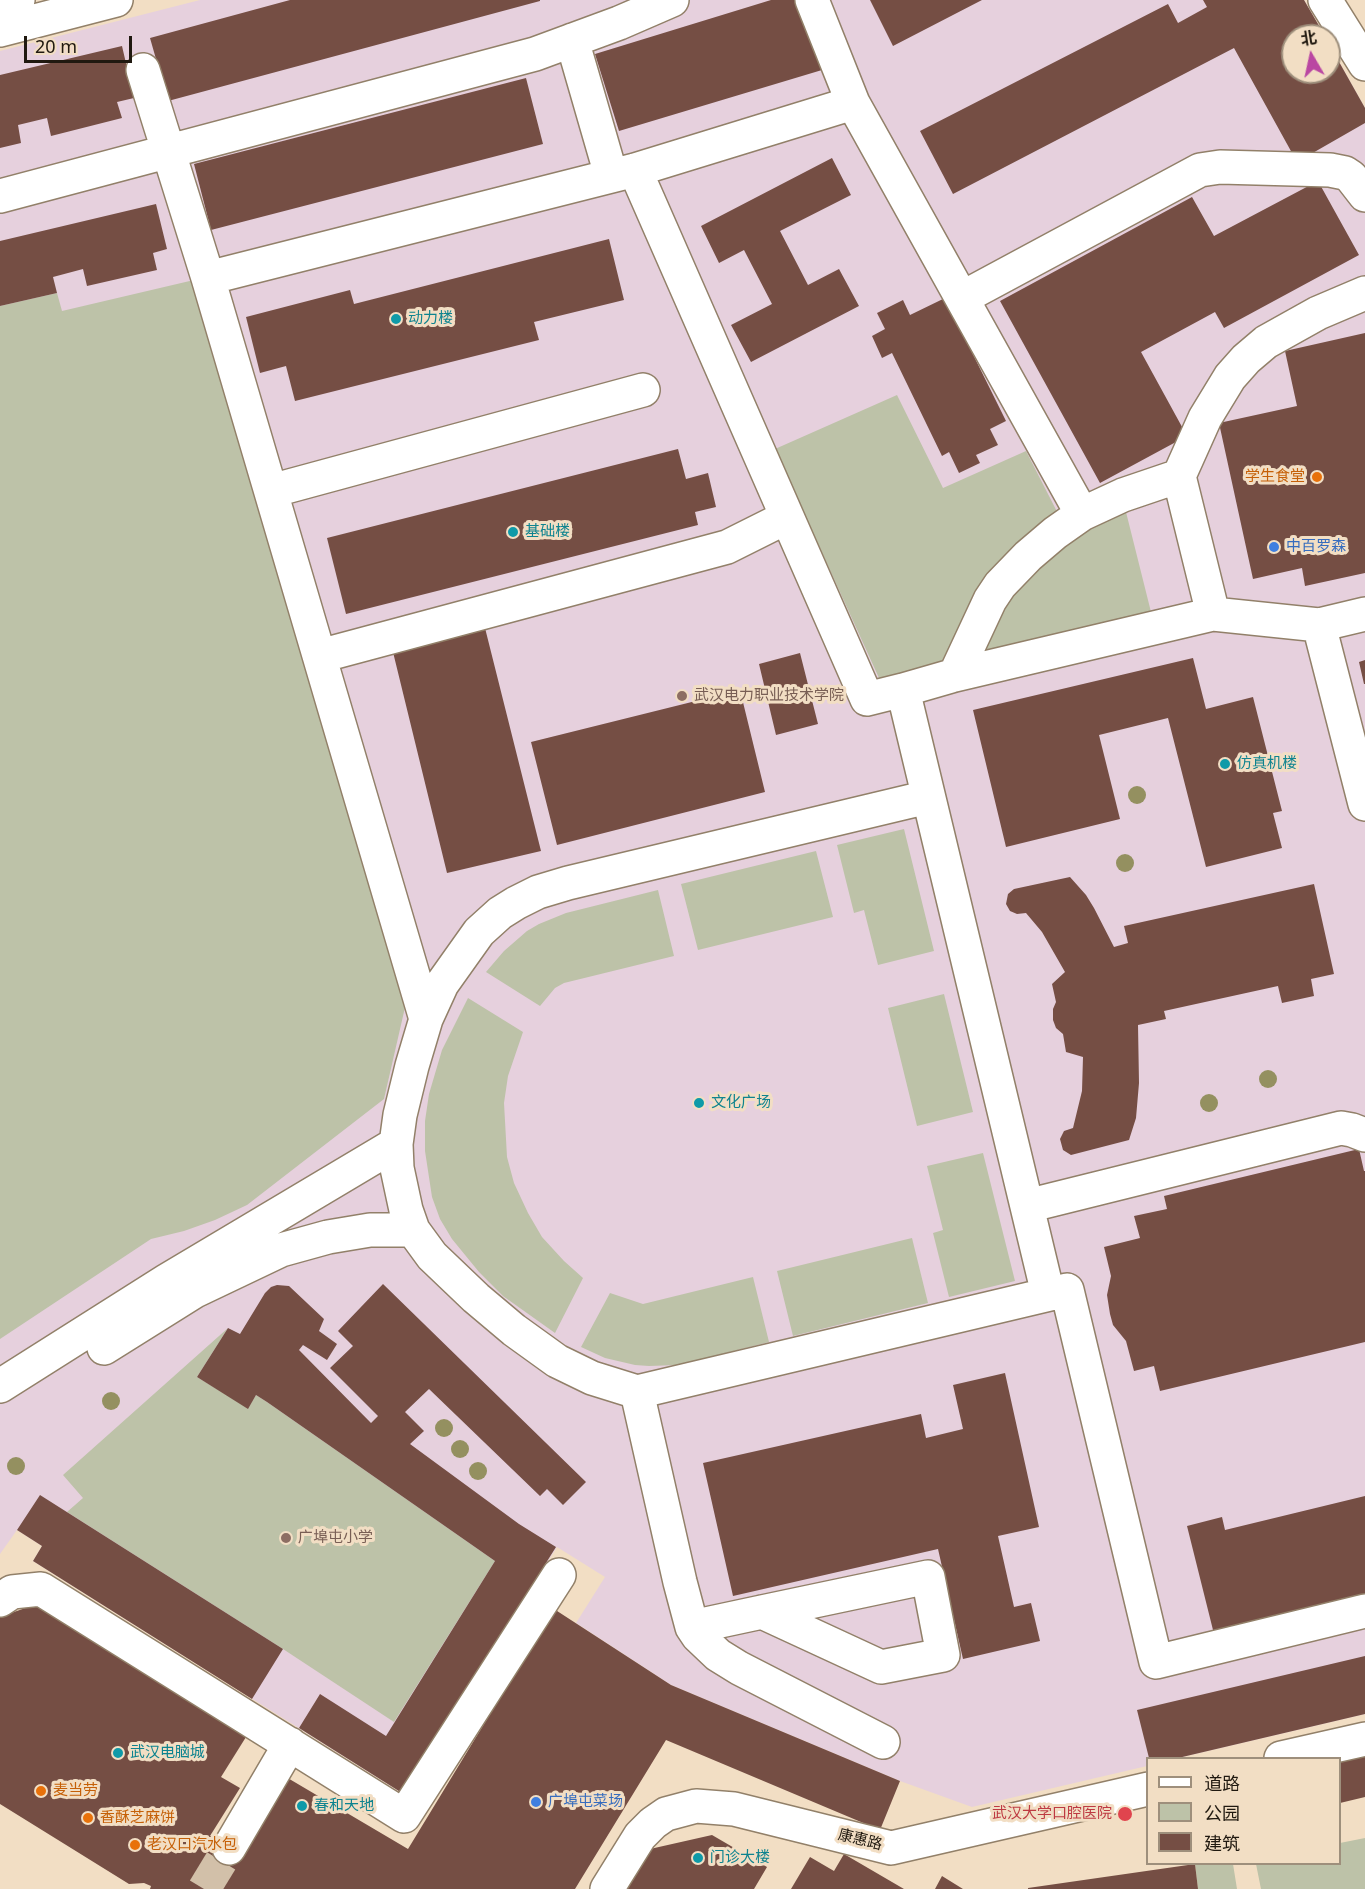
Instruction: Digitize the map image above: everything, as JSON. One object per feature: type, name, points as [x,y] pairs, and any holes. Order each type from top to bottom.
[{"type":"street","points":[[0,5],[18,0]]},
{"type":"street","points":[[0,30],[116,0]]},
{"type":"street","points":[[0,196],[535,54],[619,23],[672,0]]},
{"type":"street","points":[[812,0],[853,103],[1082,514]]},
{"type":"street","points":[[1325,0],[1365,64]]},
{"type":"street","points":[[572,40],[623,173],[787,517],[867,699],[955,675],[1213,614],[1319,626],[1365,614]]},
{"type":"street","points":[[143,70],[208,278],[426,1019]]},
{"type":"street","points":[[208,278],[623,173],[853,103]]},
{"type":"street","points":[[962,298],[1200,170],[1220,167],[1330,170],[1345,173],[1351,177],[1365,195]]},
{"type":"street","points":[[1213,614],[1179,476],[1209,411],[1230,377],[1266,342],[1317,313],[1365,293]]},
{"type":"street","points":[[271,491],[643,390]]},
{"type":"street","points":[[955,675],[990,600],[1000,585],[1028,556],[1082,514],[1123,495],[1179,476]]},
{"type":"street","points":[[320,656],[727,547],[787,517]]},
{"type":"street","points":[[1319,626],[1365,804]]},
{"type":"street","points":[[903,690],[1048,1294]]},
{"type":"street","points":[[928,797],[579,880],[538,892],[500,913],[479,932],[442,984],[426,1019],[400,1115],[396,1144],[396,1168],[413,1230],[440,1263],[514,1330],[557,1361],[592,1378],[637,1392],[1067,1290],[1156,1662],[1365,1611]]},
{"type":"street","points":[[1027,1206],[1341,1128],[1365,1135]]},
{"type":"street","points":[[0,1386],[166,1281],[396,1144]]},
{"type":"street","points":[[0,1411],[195,1291],[282,1250],[328,1237],[370,1230],[413,1230]]},
{"type":"street","points":[[637,1392],[692,1627],[706,1645],[739,1668],[883,1742]]},
{"type":"street","points":[[0,1600],[12,1592],[41,1589],[404,1816],[559,1575]]},
{"type":"street","points":[[692,1627],[762,1612],[928,1577],[943,1655],[881,1667],[762,1612]]},
{"type":"street","points":[[1285,1757],[1365,1739]]},
{"type":"street","points":[[229,1848],[290,1744]]},
{"type":"street","name":"康惠路","points":[[607,1889],[640,1836],[653,1823],[666,1814],[696,1806],[734,1809],[891,1848],[1146,1789]]},
{"type":"shaded area","name":"武汉电力职业技术学院","points":[[200,0],[1304,0],[1318,24],[1281,24],[1281,84],[1341,84],[1341,65],[1365,108],[1365,1714],[1182,1757],[1146,1757],[1146,1766],[972,1807],[900,1781],[671,1685],[576,1623],[605,1577],[557,1547],[402,1793],[33,1561],[42,1546],[17,1530],[0,1554],[0,51]]},
{"type":"green space","points":[[194,280],[406,1003],[384,1099],[247,1205],[184,1231],[151,1239],[0,1339],[0,306],[57,293],[62,311]]},
{"type":"green space","points":[[897,395],[943,488],[1026,451],[1071,539],[1086,528],[1126,512],[1151,612],[879,678],[775,449]]},
{"type":"green space","points":[[904,829],[934,951],[878,965],[864,910],[854,913],[837,845]]},
{"type":"green space","points":[[816,851],[833,917],[698,950],[681,884]]},
{"type":"green space","points":[[658,890],[674,956],[564,983],[555,988],[540,1006],[486,972],[504,951],[539,924],[566,913]]},
{"type":"green space","points":[[944,994],[973,1112],[917,1126],[888,1008]]},
{"type":"green space","points":[[468,998],[523,1032],[508,1076],[504,1103],[507,1157],[514,1183],[542,1237],[583,1278],[555,1333],[503,1296],[479,1272],[452,1239],[440,1219],[432,1197],[425,1151],[425,1121],[429,1094],[442,1050]]},
{"type":"green space","points":[[983,1153],[1015,1281],[949,1297],[933,1233],[943,1230],[927,1166]]},
{"type":"green space","points":[[912,1238],[928,1303],[793,1336],[777,1271]]},
{"type":"green space","points":[[753,1277],[769,1342],[678,1365],[649,1366],[605,1358],[581,1347],[610,1293],[643,1304]]},
{"type":"green space","points":[[228,1328],[197,1377],[248,1408],[256,1395],[495,1561],[394,1722],[67,1512],[83,1498],[63,1475]]},
{"type":"green space","points":[[1365,1838],[1365,1889],[1261,1889],[1256,1865],[1341,1865],[1341,1843]]},
{"type":"green space","points":[[1195,1865],[1233,1865],[1237,1889],[1198,1889]]},
{"type":"building","points":[[290,0],[540,1],[168,101],[150,38]]},
{"type":"building","points":[[771,0],[800,0],[822,70],[619,131],[595,54]]},
{"type":"building","points":[[870,0],[982,0],[893,46]]},
{"type":"building","points":[[1203,0],[1304,0],[1318,24],[1281,24],[1281,84],[1341,84],[1341,65],[1365,108],[1365,123],[1297,162],[1234,48],[953,194],[920,131],[1168,4],[1178,23],[1207,7]]},
{"type":"building","points":[[122,46],[134,98],[117,102],[122,118],[51,136],[47,118],[18,125],[21,143],[0,148],[0,75]]},
{"type":"building","points":[[526,78],[543,144],[211,230],[194,164]]},
{"type":"building","points":[[832,158],[851,195],[780,231],[808,285],[839,269],[859,306],[751,362],[731,325],[772,304],[744,250],[719,263],[701,226]]},
{"type":"building","points":[[1318,181],[1359,255],[1224,328],[1215,312],[1141,352],[1187,436],[1100,483],[1000,301],[1192,197],[1214,236]]},
{"type":"building","points":[[156,204],[167,249],[153,253],[157,270],[87,286],[83,269],[53,277],[57,293],[0,306],[0,241]]},
{"type":"building","name":"动力楼","points":[[609,239],[624,300],[534,322],[539,340],[295,401],[286,366],[260,373],[246,317],[350,290],[354,304]]},
{"type":"building","points":[[945,298],[1006,421],[990,429],[998,445],[976,455],[980,463],[959,473],[949,452],[942,456],[892,353],[882,358],[872,336],[885,329],[877,313],[903,300],[910,315]]},
{"type":"building","points":[[1365,333],[1365,573],[1305,586],[1302,568],[1253,579],[1219,423],[1297,406],[1285,351]]},
{"type":"building","name":"基础楼","points":[[678,449],[686,479],[708,473],[716,507],[695,512],[698,525],[346,614],[327,538]]},
{"type":"building","points":[[484,624],[541,851],[447,873],[392,648]]},
{"type":"building","points":[[800,653],[818,724],[776,735],[759,664]]},
{"type":"building","points":[[1193,658],[1206,709],[1253,697],[1282,811],[1273,813],[1282,848],[1206,867],[1168,718],[1099,735],[1120,819],[1006,847],[973,710]]},
{"type":"building","points":[[1365,660],[1365,684],[1364,684],[1359,662]]},
{"type":"building","points":[[740,690],[765,792],[557,845],[531,742]]},
{"type":"building","points":[[1070,877],[1086,895],[1114,947],[1128,943],[1124,926],[1314,884],[1334,974],[1311,979],[1314,996],[1282,1003],[1278,986],[1164,1011],[1166,1019],[1138,1025],[1139,1083],[1136,1118],[1129,1140],[1071,1155],[1063,1150],[1060,1139],[1064,1131],[1073,1128],[1082,1091],[1083,1057],[1066,1052],[1063,1034],[1056,1028],[1053,1020],[1053,1009],[1056,1002],[1052,984],[1065,972],[1042,932],[1026,913],[1017,914],[1010,911],[1006,904],[1008,894],[1014,889]]},
{"type":"building","points":[[1359,1149],[1365,1171],[1365,1342],[1160,1391],[1154,1366],[1134,1371],[1126,1341],[1113,1325],[1110,1314],[1107,1295],[1111,1276],[1104,1247],[1140,1238],[1134,1216],[1167,1209],[1164,1196]]},
{"type":"building","points":[[383,1284],[586,1482],[563,1505],[547,1489],[540,1496],[429,1389],[405,1412],[424,1431],[410,1444],[519,1524],[556,1547],[402,1793],[299,1728],[320,1694],[386,1736],[495,1561],[256,1395],[248,1409],[197,1377],[228,1328],[240,1334],[271,1287],[289,1286],[324,1319],[319,1331],[337,1344],[327,1360],[303,1345],[299,1350],[371,1423],[378,1416],[330,1368],[353,1346],[338,1331]]},
{"type":"building","points":[[1005,1373],[1039,1527],[998,1536],[1014,1607],[1031,1603],[1040,1641],[963,1659],[938,1549],[733,1596],[703,1463],[921,1414],[926,1438],[963,1429],[953,1385]]},
{"type":"building","points":[[40,1495],[283,1649],[252,1699],[33,1561],[42,1546],[17,1530]]},
{"type":"building","points":[[1365,1496],[1365,1598],[1214,1634],[1187,1526],[1222,1517],[1225,1530]]},
{"type":"building","points":[[45,1601],[251,1729],[221,1777],[240,1788],[210,1836],[240,1854],[286,1777],[408,1849],[554,1609],[671,1685],[900,1781],[880,1830],[666,1740],[575,1889],[150,1889],[151,1886],[144,1883],[129,1884],[0,1804],[0,1617]]},
{"type":"building","points":[[1365,1656],[1365,1714],[1182,1757],[1149,1757],[1137,1710]]},
{"type":"building","points":[[1365,1756],[1365,1797],[1341,1803],[1341,1762]]},
{"type":"building","name":"门诊大楼","points":[[712,1835],[767,1867],[754,1889],[626,1889],[650,1849]]},
{"type":"building","name":"门诊大楼","points":[[844,1854],[904,1889],[791,1889],[810,1857],[834,1871]]},
{"type":"building","points":[[1195,1865],[1198,1889],[1028,1889]]},
{"type":"building","points":[[942,1876],[963,1889],[935,1889]]},
{"type":"tunnel","points":[[204,1889],[229,1848]]},
{"type":"place","name":"动力楼","points":[[396,319]]},
{"type":"place","name":"学生食堂","points":[[1317,477]]},
{"type":"place","name":"基础楼","points":[[513,532]]},
{"type":"place","name":"中百罗森","points":[[1274,547]]},
{"type":"place","name":"武汉电力职业技术学院","points":[[682,696]]},
{"type":"place","name":"仿真机楼","points":[[1225,764]]},
{"type":"place","name":"文化广场","points":[[699,1103]]},
{"type":"place","name":"广埠屯小学","points":[[286,1538]]},
{"type":"place","name":"武汉电脑城","points":[[118,1753]]},
{"type":"place","name":"麦当劳","points":[[41,1791]]},
{"type":"place","name":"广埠屯菜场","points":[[536,1802]]},
{"type":"place","name":"春和天地","points":[[302,1806]]},
{"type":"place","name":"武汉大学口腔医院","points":[[1125,1814]]},
{"type":"place","name":"香酥芝麻饼","points":[[88,1818]]},
{"type":"place","name":"老汉口汽水包","points":[[135,1845]]},
{"type":"place","name":"门诊大楼","points":[[698,1858]]}]
